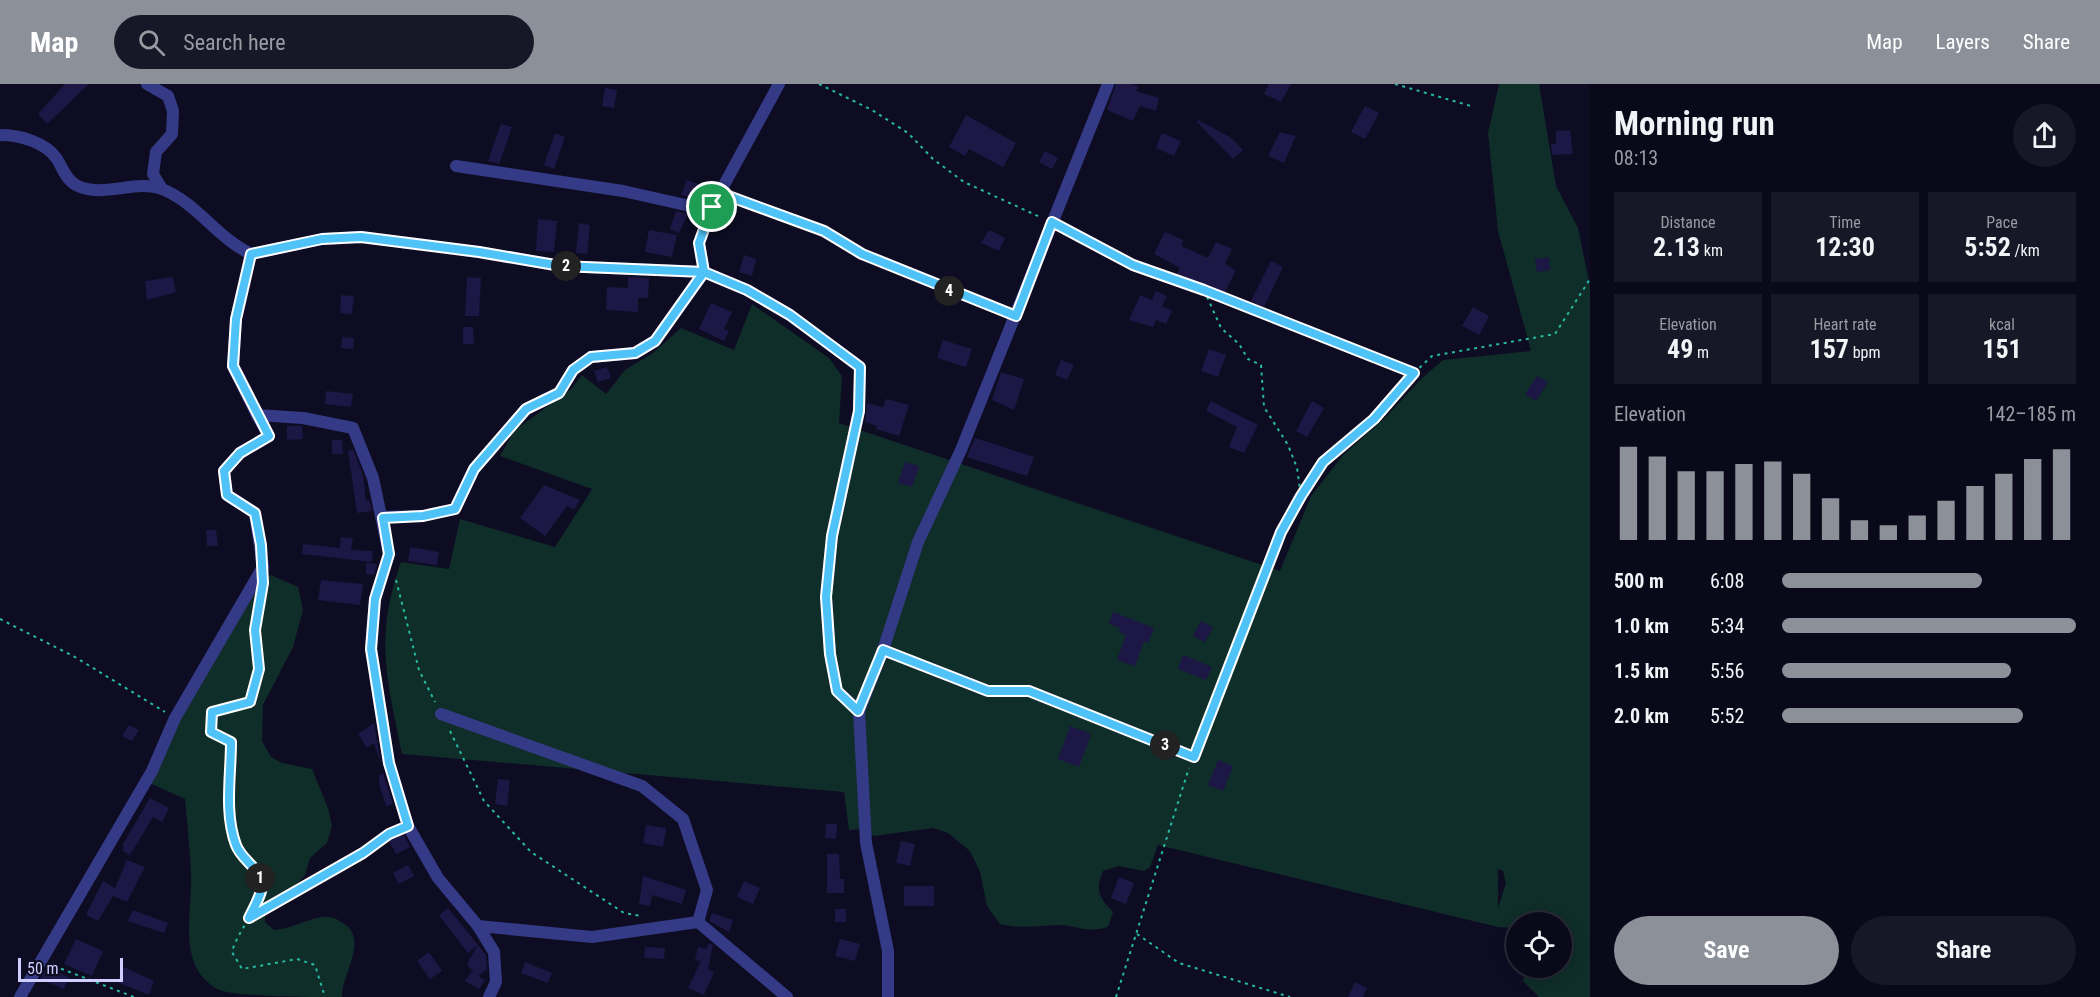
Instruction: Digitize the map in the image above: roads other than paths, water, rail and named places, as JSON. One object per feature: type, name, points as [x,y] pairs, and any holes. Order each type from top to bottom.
[{"type":"street","points":[[148,84],[168,96],[173,111],[172,134],[156,152],[153,174],[162,189]]},
{"type":"street","points":[[383,518],[423,516],[455,509],[474,469],[526,409],[559,393],[573,370],[591,357],[635,353],[655,341],[704,272],[699,243],[712,207],[779,84]]},
{"type":"street","points":[[888,997],[888,951],[866,843],[858,711],[883,650],[918,542],[961,450],[1108,84]]},
{"type":"street","points":[[0,135],[38,142],[56,156],[75,185],[94,188],[124,189],[143,186],[162,189],[194,207],[239,248],[251,254],[322,239],[361,237],[479,252],[561,266],[704,272],[747,290],[790,315],[860,367],[859,411],[832,536],[826,597],[830,654],[837,691],[858,711]]},
{"type":"street","points":[[456,166],[623,191],[690,206],[712,207]]},
{"type":"street","points":[[20,997],[152,771],[175,718],[262,567],[255,513],[227,495],[224,471],[240,453],[269,436],[233,366],[236,319],[251,254]]},
{"type":"street","points":[[257,416],[303,418],[353,428],[373,478],[389,554],[375,599],[371,649],[389,763],[408,826],[438,878],[478,926],[494,952],[496,982],[489,997]]},
{"type":"street","points":[[883,650],[988,691],[1029,691],[1194,757]]},
{"type":"street","points":[[441,714],[642,786],[683,819],[707,890],[698,922]]},
{"type":"street","points":[[478,926],[592,937],[698,922],[787,997]]}]
